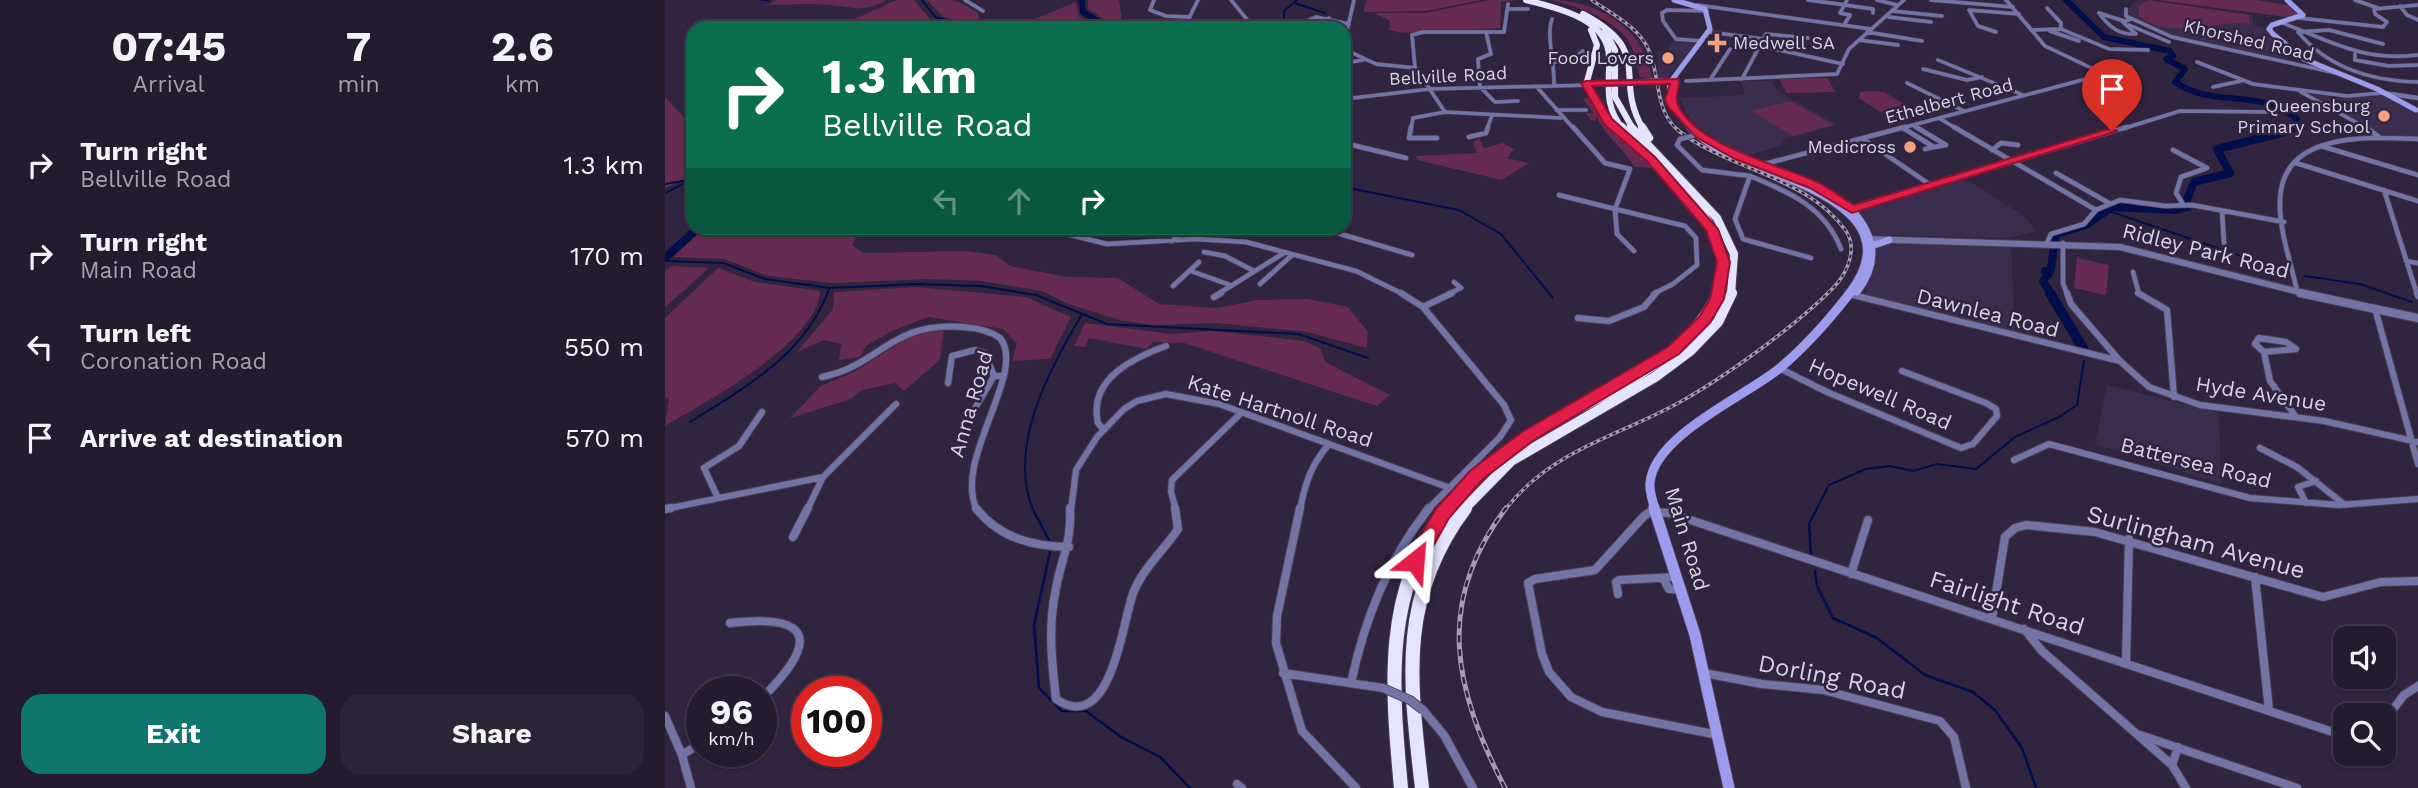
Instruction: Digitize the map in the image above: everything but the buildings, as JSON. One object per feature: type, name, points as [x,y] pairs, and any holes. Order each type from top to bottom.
[{"type":"highway","points":[[1422,788],[1412,686],[1411,638],[1422,586],[1447,532],[1474,496],[1511,461],[1667,369],[1700,344],[1724,312],[1735,284],[1735,263],[1728,236],[1714,212],[1645,134],[1634,111],[1627,48],[1612,30],[1579,13],[1537,0]]},
{"type":"highway","points":[[1537,0],[1581,15],[1608,33],[1617,51],[1613,87],[1622,112],[1634,131],[1704,204],[1728,236]]},
{"type":"highway","points":[[1401,788],[1394,718],[1394,642],[1406,584],[1415,561],[1442,513],[1476,475],[1505,451],[1674,351],[1705,320],[1717,299],[1723,270],[1718,241],[1706,220],[1618,122],[1608,104],[1605,89],[1609,55],[1606,43],[1593,27],[1561,10],[1527,4]]},
{"type":"highway","points":[[1561,10],[1587,26],[1597,40],[1589,84],[1608,121],[1651,159]]},
{"type":"highway","points":[[1629,82],[1641,82]]},
{"type":"highway","points":[[1629,82],[1641,82]]},
{"type":"highway","points":[[1576,84],[1589,84]]},
{"type":"highway","points":[[1576,84],[1589,84]]},
{"type":"main road","points":[[1674,0],[1697,5],[1707,11],[1709,32],[1672,82],[1671,100],[1684,121],[1697,136],[1724,153],[1809,187],[1849,210]]},
{"type":"main road","points":[[2287,0],[2302,11],[2299,18],[2270,27],[2273,34],[2304,59],[2417,110]]},
{"type":"main road","points":[[2364,84],[2396,93]]},
{"type":"main road","points":[[1759,166],[1773,166],[1815,186],[1849,210],[1869,239],[1889,240]]},
{"type":"main road","name":"Main Road","points":[[1729,788],[1704,673],[1650,482],[1658,460],[1668,450],[1705,419],[1779,368],[1849,297],[1865,270],[1869,239]]},
{"type":"street","points":[[965,0],[983,11]]},
{"type":"street","points":[[1154,0],[1150,10],[1166,16],[1190,17]]},
{"type":"street","points":[[1188,21],[1198,0]]},
{"type":"street","points":[[1231,0],[1247,21]]},
{"type":"street","points":[[1347,21],[1354,0]]},
{"type":"street","points":[[1808,0],[1847,3],[1873,9],[1873,13]]},
{"type":"street","points":[[1686,81],[1837,75],[1849,49],[1869,30],[1889,17],[1898,1],[1877,0]]},
{"type":"street","points":[[1931,0],[2013,6]]},
{"type":"street","points":[[2006,0],[2050,49],[2104,74]]},
{"type":"street","points":[[2355,0],[2378,8]]},
{"type":"street","points":[[1697,5],[1705,2],[1922,41]]},
{"type":"street","points":[[1840,13],[1847,3]]},
{"type":"street","points":[[1445,112],[1415,68],[1413,34],[1506,30],[1508,7],[1527,4]]},
{"type":"street","points":[[2400,5],[2406,14],[2418,20]]},
{"type":"street","points":[[2299,18],[2367,27],[2387,26],[2388,22],[2373,10],[2418,5]]},
{"type":"street","points":[[2047,8],[2061,23],[2061,29]]},
{"type":"street","points":[[2126,9],[2124,15],[2131,19]]},
{"type":"street","points":[[1996,32],[1978,26],[1969,10],[2019,14]]},
{"type":"street","points":[[1702,41],[1677,40],[1663,21],[1662,12],[1707,11]]},
{"type":"street","points":[[1892,11],[1943,16]]},
{"type":"street","points":[[1832,12],[1850,15],[1844,25]]},
{"type":"street","points":[[2124,22],[2136,34],[2117,32],[2099,13],[2124,22],[2169,42]]},
{"type":"street","points":[[2406,14],[2418,14]]},
{"type":"street","points":[[1889,17],[1931,22]]},
{"type":"street","points":[[1303,21],[1308,18],[1329,18],[1334,21]]},
{"type":"street","points":[[1326,21],[1329,18]]},
{"type":"street","points":[[1552,19],[1548,29],[1555,62],[1554,85]]},
{"type":"street","points":[[2124,22],[2131,19]]},
{"type":"street","name":"Khorshed Road","points":[[2131,19],[2177,38],[2336,73]]},
{"type":"street","points":[[2280,22],[2302,29],[2355,54],[2383,58],[2418,55]]},
{"type":"street","points":[[2048,29],[2081,43]]},
{"type":"street","points":[[2031,30],[2061,29],[2109,49],[2148,50]]},
{"type":"street","points":[[2302,29],[2351,35],[2383,44]]},
{"type":"street","points":[[2302,29],[2299,34],[2339,65],[2367,75],[2418,82]]},
{"type":"street","points":[[1486,32],[1491,55],[1478,59],[1480,87],[1497,103],[1518,101]]},
{"type":"street","points":[[1709,32],[1765,38]]},
{"type":"street","points":[[1742,79],[1768,33],[1808,38]]},
{"type":"street","points":[[1859,40],[1898,45]]},
{"type":"street","points":[[1761,46],[1843,64]]},
{"type":"street","points":[[1710,80],[1730,49]]},
{"type":"street","points":[[1555,62],[1574,58],[1583,51]]},
{"type":"street","points":[[1351,52],[1378,65],[1415,68]]},
{"type":"street","points":[[2355,54],[2353,59],[2368,64],[2418,65]]},
{"type":"street","points":[[1351,62],[1364,60]]},
{"type":"street","points":[[1938,60],[2023,95]]},
{"type":"street","points":[[2197,62],[2243,81],[2296,90],[2347,96],[2396,93],[2418,98]]},
{"type":"street","name":"Ethelbert Road","points":[[1773,166],[1913,125],[2131,67]]},
{"type":"street","points":[[1923,69],[1967,79],[1982,78]]},
{"type":"street","points":[[2213,87],[2243,81]]},
{"type":"street","points":[[1589,84],[1629,82]]},
{"type":"street","points":[[1641,82],[1672,82]]},
{"type":"street","points":[[1907,83],[1964,111]]},
{"type":"street","name":"Bellville Road","points":[[1351,98],[1430,89],[1576,84]]},
{"type":"street","points":[[1536,86],[1600,160],[1630,171],[1615,209],[1615,230],[1622,243],[1634,251]]},
{"type":"street","points":[[2296,90],[2365,126],[2379,137]]},
{"type":"street","points":[[1556,110],[1586,110]]},
{"type":"street","points":[[1849,210],[2162,114],[2186,110],[2271,113]]},
{"type":"street","points":[[1437,138],[1409,138],[1412,120],[1420,115],[1445,112],[1562,118]]},
{"type":"street","points":[[1469,137],[1486,133],[1492,115]]},
{"type":"street","points":[[1939,118],[2096,210]]},
{"type":"street","points":[[1913,125],[1946,145],[1925,149]]},
{"type":"street","points":[[1903,128],[1934,147]]},
{"type":"street","points":[[1697,136],[1680,139],[1677,145],[1702,170],[1750,177],[1785,191],[1813,207],[1831,226],[1841,249]]},
{"type":"street","points":[[2297,291],[2281,191],[2296,163],[2319,145],[2347,138],[2418,139]]},
{"type":"street","points":[[1863,139],[1933,186]]},
{"type":"street","points":[[1992,150],[2001,143],[2018,145]]},
{"type":"street","points":[[1351,145],[1406,158]]},
{"type":"street","points":[[2319,145],[2418,175]]},
{"type":"street","points":[[2173,150],[2207,168],[2181,177],[2182,182],[2176,193],[2183,204]]},
{"type":"street","points":[[2296,163],[2418,201]]},
{"type":"street","points":[[2056,173],[2109,203]]},
{"type":"street","points":[[1750,177],[1735,219],[1739,232],[1750,243],[1811,258]]},
{"type":"street","points":[[2383,190],[2418,296]]},
{"type":"street","points":[[1559,195],[1690,229],[1698,243],[1697,265],[1673,284],[1653,294],[1644,307],[1609,321],[1578,318]]},
{"type":"street","points":[[2047,243],[2051,234],[2084,224],[2096,210],[2120,200],[2166,206],[2183,204],[2284,222]]},
{"type":"street","points":[[2222,211],[2224,243]]},
{"type":"street","points":[[1071,235],[1107,244],[1245,242],[1367,275],[1398,290],[1423,307],[1510,415],[1510,423],[1503,433],[1447,487],[1413,529],[1369,608],[1351,682]]},
{"type":"street","points":[[1172,241],[1179,235]]},
{"type":"street","points":[[1344,235],[1412,255]]},
{"type":"street","name":"Ridley Park Road","points":[[1869,239],[2063,243],[2131,249],[2376,312],[2418,318]]},
{"type":"street","name":"Ridley Park Road","points":[[1889,240],[1898,239]]},
{"type":"street","name":"Hyde Avenue","points":[[2063,243],[2063,283],[2067,297],[2144,384],[2200,405],[2296,417],[2415,441]]},
{"type":"street","points":[[1204,252],[1226,256],[1254,271]]},
{"type":"street","points":[[1214,297],[1283,253]]},
{"type":"street","points":[[1260,284],[1291,256]]},
{"type":"street","points":[[2406,261],[2418,263]]},
{"type":"street","points":[[1173,286],[1199,262]]},
{"type":"street","points":[[1191,271],[1230,285]]},
{"type":"street","points":[[2133,272],[2139,295],[2167,310],[2174,397]]},
{"type":"street","points":[[1423,307],[1461,288],[1454,282]]},
{"type":"street","name":"Dawnlea Road","points":[[1849,297],[2095,357],[2120,360]]},
{"type":"street","points":[[2376,312],[2415,441],[2418,464]]},
{"type":"street","name":"Anna Road","points":[[822,377],[857,366],[905,333],[930,327],[981,329],[998,337],[1007,349],[971,472],[968,485],[972,498],[983,517],[1000,534],[1031,545],[1069,547]]},
{"type":"street","points":[[2264,352],[2296,349],[2285,342],[2256,340],[2255,344],[2264,352],[2270,381],[2296,417]]},
{"type":"street","points":[[1103,429],[1095,424],[1095,415],[1113,374],[1124,363],[1166,346]]},
{"type":"street","points":[[949,383],[952,356],[975,350],[985,353],[998,376],[971,415]]},
{"type":"street","name":"Hopewell Road","points":[[1779,368],[1922,432],[1968,448],[1996,418],[1996,409],[1902,371]]},
{"type":"street","name":"Kate Hartnoll Road","points":[[1241,413],[1172,480],[1169,491],[1180,518],[1178,529],[1133,593],[1110,677],[1099,696],[1076,706],[1056,699],[1052,617],[1057,580],[1069,547],[1070,496],[1075,472],[1082,456],[1103,429],[1130,403],[1165,393],[1188,395],[1241,413],[1329,444],[1447,487]]},
{"type":"street","points":[[793,537],[823,477],[896,404]]},
{"type":"street","points":[[718,498],[704,468],[739,446],[762,412]]},
{"type":"street","points":[[1329,444],[1314,461],[1306,479],[1277,616],[1276,643],[1302,731],[1356,788]]},
{"type":"street","name":"Battersea Road","points":[[2014,460],[2027,458],[2042,445],[2053,444],[2233,495],[2346,505],[2418,499]]},
{"type":"street","points":[[2260,448],[2284,458],[2346,505]]},
{"type":"street","points":[[665,509],[823,477]]},
{"type":"street","points":[[2306,503],[2298,486],[2316,481]]},
{"type":"street","points":[[1657,511],[1644,516],[1595,570],[1535,579],[1528,583],[1538,642],[1556,683],[1583,706],[1603,713],[1718,735]]},
{"type":"street","name":"Fairlight Road","points":[[1657,511],[1992,618],[2333,732]]},
{"type":"street","points":[[1851,574],[1868,520]]},
{"type":"street","name":"Surlingham Avenue","points":[[1992,618],[2002,546],[2008,532],[2015,528],[2060,527],[2129,540],[2327,597],[2381,582],[2418,581]]},
{"type":"street","points":[[2126,662],[2129,540]]},
{"type":"street","points":[[1618,594],[1617,581],[1678,577]]},
{"type":"street","points":[[2255,577],[2269,710]]},
{"type":"street","points":[[1663,578],[1669,589],[1682,590]]},
{"type":"street","points":[[730,622],[778,618],[792,623],[801,636],[802,648],[794,664],[777,685]]},
{"type":"street","points":[[2025,629],[2042,651],[2172,765],[2186,788]]},
{"type":"street","points":[[1283,673],[1383,688],[1410,700],[1423,710],[1444,735],[1473,788]]},
{"type":"street","name":"Dorling Road","points":[[1704,673],[1762,684],[1823,690],[1940,721],[1950,729],[1966,788]]},
{"type":"street","points":[[2396,704],[2403,695],[2418,686]]},
{"type":"street","points":[[665,716],[682,755],[691,788]]},
{"type":"street","points":[[2140,735],[2297,788]]},
{"type":"street","points":[[2172,765],[2178,747]]},
{"type":"street","points":[[682,755],[686,752]]},
{"type":"shaded area","points":[[776,0],[886,0],[863,8],[813,4],[768,5]]},
{"type":"shaded area","points":[[896,0],[914,0],[930,19],[938,21],[850,21]]},
{"type":"shaded area","points":[[927,0],[954,0],[976,11],[981,21],[963,21],[943,17]]},
{"type":"shaded area","points":[[1088,0],[1119,0],[1122,21],[1106,21],[1088,9]]},
{"type":"shaded area","points":[[1367,0],[1482,0],[1426,11],[1363,12]]},
{"type":"shaded area","points":[[1489,0],[1518,0],[1501,2],[1500,28],[1404,33],[1389,30],[1390,21],[1375,13],[1426,13]]},
{"type":"shaded area","points":[[1550,0],[1585,5],[1616,20],[1640,45],[1648,60],[1652,78],[1640,77],[1628,40],[1613,25],[1581,9]]},
{"type":"shaded area","points":[[2138,0],[2252,15],[2254,25],[2262,27],[2296,57],[2278,60],[2172,36],[2128,15],[2129,7]]},
{"type":"shaded area","points":[[2149,0],[2249,15],[2250,24],[2165,27],[2139,16],[2139,6]]},
{"type":"shaded area","points":[[2157,0],[2256,0],[2294,6],[2298,11],[2294,18]]},
{"type":"shaded area","points":[[1076,2],[1079,17],[1087,21],[1029,21]]},
{"type":"shaded area","points":[[1673,39],[1701,42],[1668,77],[1658,79],[1657,51],[1668,51]]},
{"type":"shaded area","points":[[1827,78],[1836,92],[1787,93],[1779,79]]},
{"type":"shaded area","points":[[1741,81],[1772,81],[1777,91],[1837,125],[1782,140],[1784,142],[1780,146],[1745,156],[1693,123],[1679,98],[1745,95]]},
{"type":"shaded area","points":[[1860,92],[1884,92],[1918,113],[1903,119],[1888,115],[1859,98]]},
{"type":"shaded area","name":"Queensburg Primary School","points":[[2306,93],[2336,98],[2384,96],[2418,113],[2418,136],[2381,135]]},
{"type":"shaded area","points":[[665,97],[686,120],[686,179],[665,188]]},
{"type":"shaded area","points":[[1590,97],[1614,130],[1654,168],[1634,167],[1603,129],[1596,115],[1596,121],[1591,120],[1584,112],[1594,114],[1583,99]]},
{"type":"shaded area","points":[[1791,101],[1833,125],[1793,136],[1751,111]]},
{"type":"shaded area","points":[[1479,138],[1484,148],[1503,143],[1514,149],[1507,158],[1529,163],[1502,180],[1417,160],[1416,156],[1478,153],[1473,143]]},
{"type":"shaded area","points":[[1962,177],[2023,215],[2036,231],[2009,238],[1875,235],[1852,209]]},
{"type":"shaded area","points":[[697,235],[857,235],[852,245],[863,253],[966,251],[996,255],[1010,266],[1067,277],[1118,278],[1159,304],[1217,308],[1257,300],[1308,299],[1348,307],[1368,332],[1367,348],[1307,332],[1216,323],[1154,325],[1119,320],[1066,303],[1042,291],[982,281],[930,279],[832,283],[768,276],[724,259],[673,257]]},
{"type":"shaded area","points":[[1873,239],[2011,243],[2015,333],[1864,295],[1875,255]]},
{"type":"shaded area","points":[[2077,258],[2109,265],[2106,295],[2074,288]]},
{"type":"shaded area","points":[[671,266],[709,268],[665,307],[665,271]]},
{"type":"shaded area","points":[[718,268],[755,282],[820,291],[814,310],[801,330],[781,350],[732,386],[665,426],[669,399],[665,397],[665,318]]},
{"type":"shaded area","points":[[915,287],[1026,297],[1071,317],[1050,359],[1012,361],[1017,343],[1003,329],[928,317],[890,332],[866,346],[860,357],[839,360],[841,344],[824,340],[797,352],[833,309],[834,292]]},
{"type":"shaded area","points":[[1085,323],[1172,334],[1211,331],[1304,341],[1321,349],[1325,362],[1390,395],[1377,406],[1184,343],[1153,342],[1146,349],[1089,338],[1085,347],[1074,346]]},
{"type":"shaded area","points":[[944,329],[940,360],[904,391],[895,383],[862,390],[851,399],[790,418],[821,386],[854,372],[909,337]]},
{"type":"shaded area","points":[[2107,385],[2219,413],[2221,484],[2095,444]]},
{"type":"waterway","points":[[762,0],[769,0]]},
{"type":"waterway","points":[[922,0],[935,17],[950,21]]},
{"type":"waterway","points":[[1082,0],[1083,12],[1097,21]]},
{"type":"waterway","points":[[1284,21],[1284,11],[1297,0]]},
{"type":"waterway","points":[[2066,0],[2104,37],[2170,51],[2173,56],[2166,59],[2185,69],[2175,82],[2205,95],[2252,100],[2282,109],[2297,119],[2294,127]]},
{"type":"waterway","points":[[1294,3],[1325,13]]},
{"type":"waterway","points":[[2186,202],[2194,182],[2230,173],[2217,149],[2285,132],[2294,127]]},
{"type":"waterway","points":[[665,184],[686,180]]},
{"type":"waterway","points":[[665,193],[686,182]]},
{"type":"waterway","points":[[1351,188],[1459,210],[1501,234],[1553,298]]},
{"type":"waterway","points":[[2054,241],[2056,234],[2086,225],[2112,207],[2173,210],[2187,207]]},
{"type":"waterway","points":[[2106,210],[2285,271]]},
{"type":"waterway","points":[[665,258],[690,235]]},
{"type":"waterway","points":[[2051,294],[2043,281],[2049,274],[2045,271],[2051,269],[2054,246]]},
{"type":"waterway","points":[[665,261],[723,263],[765,279],[830,288],[918,284],[981,286],[1036,295],[1107,324],[1298,334],[1368,358]]},
{"type":"waterway","points":[[2305,276],[2360,284],[2412,302]]},
{"type":"waterway","points":[[690,422],[753,382],[790,351],[805,333],[829,289]]},
{"type":"waterway","points":[[2050,293],[2084,350]]},
{"type":"waterway","points":[[1033,510],[1026,486],[1028,435],[1035,410],[1056,360],[1081,316]]},
{"type":"waterway","points":[[1816,510],[1829,485],[1866,469],[1890,466],[1913,471],[1937,464],[1976,469],[2015,437],[2059,417],[2077,405],[2084,361]]},
{"type":"waterway","points":[[1033,510],[1051,544]]},
{"type":"waterway","points":[[1811,554],[1809,524],[1816,510]]},
{"type":"waterway","points":[[1050,552],[1034,625],[1039,688],[1062,711],[1086,711],[1121,737],[1160,757],[1190,788]]},
{"type":"waterway","points":[[1815,571],[1817,586],[1833,618],[1877,638],[1925,675],[1973,692],[1995,710],[2022,748],[2036,788]]},
{"type":"railway","points":[[1505,510],[1525,488],[1557,463],[1680,402],[1760,350],[1833,288],[1843,276],[1851,253],[1846,231],[1830,213],[1810,198],[1789,185],[1699,144],[1679,131],[1665,112],[1654,65],[1645,43],[1628,24],[1592,0]]},
{"type":"railway","points":[[1505,788],[1474,716],[1464,681],[1459,646],[1461,612],[1468,578],[1483,543],[1506,508]]},
{"type":"place","name":"Medwell SA","points":[[1717,43]]},
{"type":"place","name":"Food Lovers","points":[[1668,58]]},
{"type":"place","name":"Queensburg Primary School","points":[[2384,116]]},
{"type":"place","name":"Medicross","points":[[1910,147]]},
{"type":"route","points":[[1415,561],[1442,513],[1476,475],[1528,436],[1674,351],[1705,320],[1717,299],[1723,262],[1721,249],[1712,229],[1696,207],[1651,159],[1608,121],[1586,83],[1675,81],[1671,100],[1674,108],[1700,135],[1739,157],[1815,186],[1852,210],[2112,131]]}]
